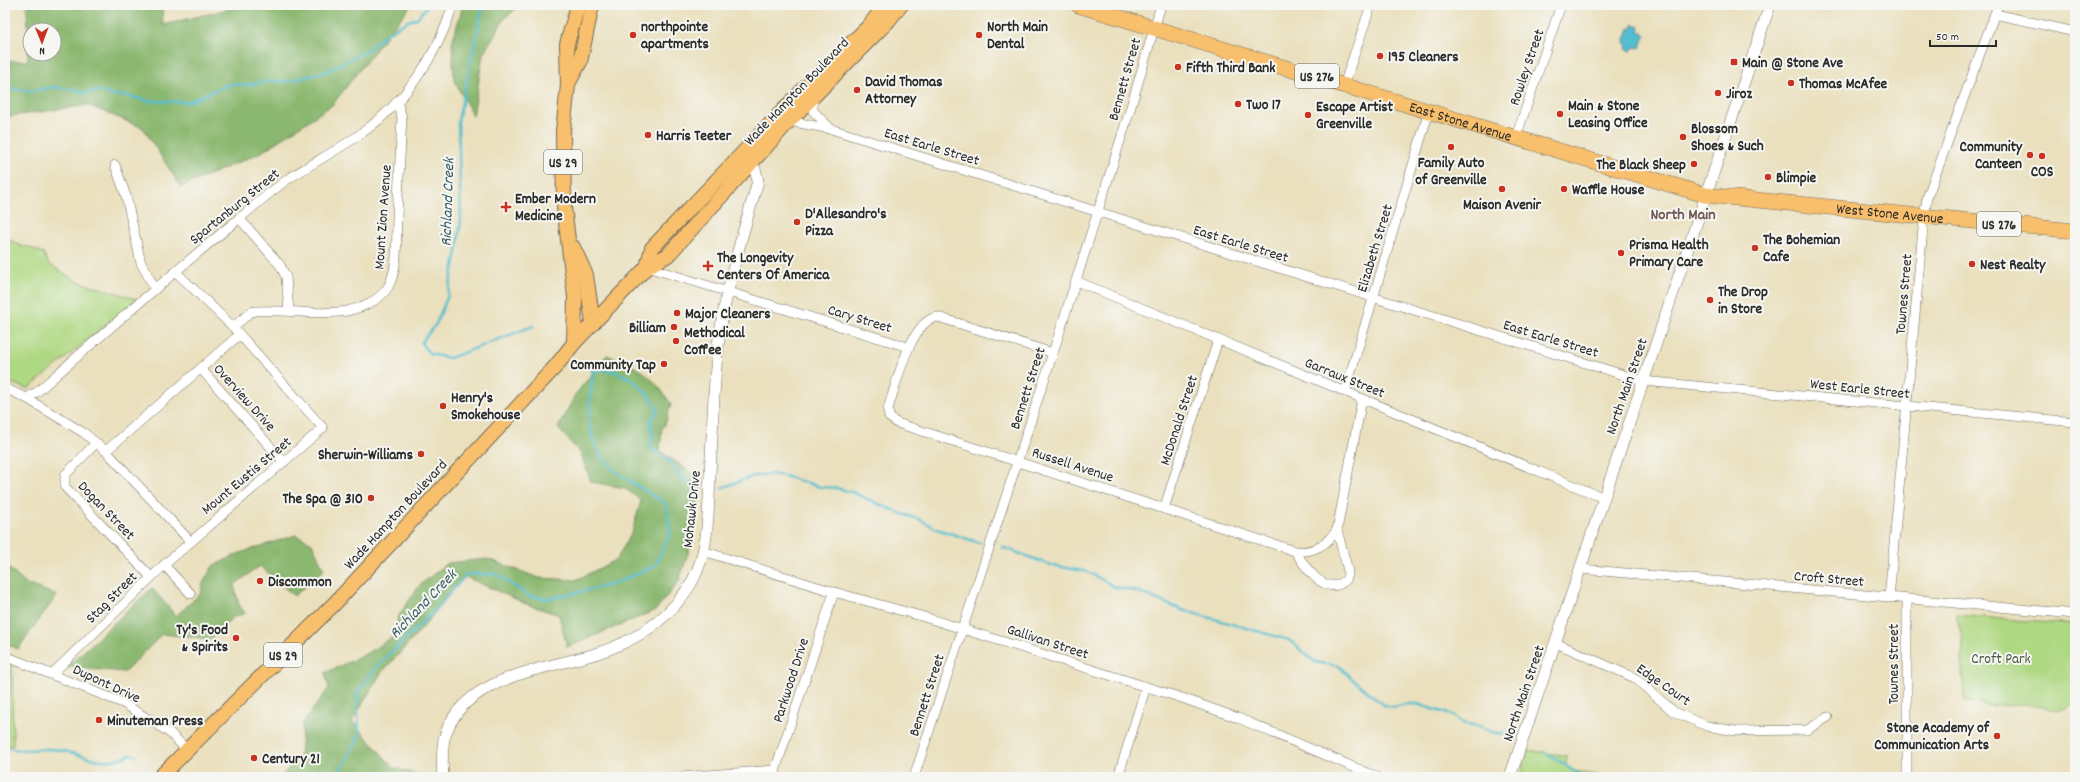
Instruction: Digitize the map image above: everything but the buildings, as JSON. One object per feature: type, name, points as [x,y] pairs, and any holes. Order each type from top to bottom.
[{"type":"highway","name":"East Stone Avenue","points":[[1078,5],[1705,195]]},
{"type":"highway","name":"West Stone Avenue","points":[[1705,195],[2075,231]]},
{"type":"main road","name":"US 29","points":[[574,344],[575,297],[564,207],[563,131],[568,85],[567,44],[578,5]]},
{"type":"main road","points":[[583,48],[576,44],[576,37],[584,5]]},
{"type":"main road","name":"US 29","points":[[568,85],[580,62],[592,5]]},
{"type":"main road","name":"Wade Hampton Boulevard","points":[[160,777],[334,603],[556,366],[593,323],[647,267],[668,255],[800,93],[867,28],[886,5]]},
{"type":"main road","name":"Wade Hampton Boulevard","points":[[746,158],[789,120],[888,21],[901,5]]},
{"type":"main road","name":"US 29","points":[[569,240],[586,275],[593,323]]},
{"type":"street","name":"Spartanburg Street","points":[[26,398],[37,392],[239,218],[287,180],[360,134],[406,93],[430,58],[453,5]]},
{"type":"street","name":"Bennett Street","points":[[914,777],[1098,213],[1153,27],[1161,5]]},
{"type":"street","points":[[1344,85],[1371,5]]},
{"type":"street","name":"Rowley Street","points":[[1516,137],[1561,5]]},
{"type":"street","name":"North Main Street","points":[[1510,777],[1770,5]]},
{"type":"street","points":[[1996,9],[2075,32]]},
{"type":"street","name":"Townes Street","points":[[1889,598],[1927,198],[1996,9]]},
{"type":"street","name":"East Earle Street","points":[[813,96],[813,111],[831,129]]},
{"type":"street","name":"Mount Zion Avenue","points":[[232,327],[251,312],[333,312],[354,309],[368,304],[383,294],[388,288],[394,272],[396,251],[402,118],[397,101]]},
{"type":"street","name":"Elizabeth Street","points":[[1345,392],[1429,111]]},
{"type":"street","name":"East Earle Street","points":[[789,120],[831,129],[1643,381]]},
{"type":"street","name":"Mohawk Drive","points":[[443,777],[444,740],[454,717],[470,698],[480,691],[506,680],[598,653],[634,638],[666,615],[686,592],[699,565],[703,551],[708,515],[718,354],[726,293],[758,181],[755,169],[746,158]]},
{"type":"street","points":[[115,165],[126,196],[141,263],[155,289]]},
{"type":"street","points":[[239,218],[280,266],[286,277],[289,311]]},
{"type":"street","name":"Cary Street","points":[[647,267],[726,293],[908,347],[927,321],[932,317],[938,317],[1053,353]]},
{"type":"street","name":"Mount Eustis Street","points":[[176,272],[232,327],[323,428],[190,541]]},
{"type":"street","name":"Garraux Street","points":[[1076,281],[1604,498]]},
{"type":"street","points":[[106,451],[239,335]]},
{"type":"street","name":"McDonald Street","points":[[1164,509],[1218,340]]},
{"type":"street","name":"Russell Avenue","points":[[908,347],[888,409],[889,417],[897,423],[1018,460],[1295,551],[1316,549],[1331,538],[1337,530]]},
{"type":"street","name":"Overview Drive","points":[[201,369],[284,462]]},
{"type":"street","name":"West Earle Street","points":[[1643,381],[2075,422]]},
{"type":"street","points":[[5,388],[26,398],[84,433],[106,451],[190,541]]},
{"type":"street","points":[[1295,551],[1303,564],[1315,577],[1330,585],[1341,584],[1348,574],[1337,530],[1362,399]]},
{"type":"street","name":"Dogan Street","points":[[96,444],[65,475],[65,487],[152,577]]},
{"type":"street","name":"Stag Street","points":[[52,674],[190,541]]},
{"type":"street","name":"Gallivan Street","points":[[703,551],[834,592],[962,629],[1146,687],[1238,718],[1377,777]]},
{"type":"street","points":[[164,565],[191,594]]},
{"type":"street","name":"Croft Street","points":[[1581,569],[1907,600],[2075,614]]},
{"type":"street","name":"Parkwood Drive","points":[[775,773],[834,592]]},
{"type":"street","name":"Townes Street","points":[[1907,600],[1907,777]]},
{"type":"street","name":"Edge Court","points":[[1556,643],[1635,678],[1674,712],[1707,726],[1735,732],[1807,730],[1828,717]]},
{"type":"street","name":"Dupont Drive","points":[[5,656],[123,703],[170,733],[188,750]]},
{"type":"street","points":[[1118,777],[1146,687]]},
{"type":"street","points":[[680,777],[775,773]]},
{"type":"green space","points":[[27,5],[162,5],[163,25],[245,5],[411,5],[332,105],[260,153],[181,187],[143,128],[88,105],[5,117],[5,61],[62,62],[62,22],[27,22]]},
{"type":"green space","points":[[463,5],[520,5],[504,19],[483,54],[473,116],[454,80],[452,43]]},
{"type":"green space","points":[[6,237],[22,247],[29,247],[43,253],[49,264],[76,281],[137,299],[28,389],[5,381]]},
{"type":"green space","points":[[607,355],[637,368],[650,378],[664,393],[671,404],[665,425],[662,428],[660,451],[703,481],[691,544],[679,581],[656,610],[567,647],[559,615],[526,604],[464,576],[421,630],[381,673],[352,721],[394,768],[429,777],[281,777],[300,755],[303,723],[329,688],[325,673],[364,655],[399,633],[397,618],[419,586],[447,563],[488,559],[539,578],[576,580],[616,560],[632,532],[641,501],[625,488],[591,482],[581,454],[558,428],[575,395]]},
{"type":"green space","points":[[296,535],[312,543],[324,570],[294,596],[260,566],[234,585],[239,605],[245,613],[232,618],[211,639],[162,634],[125,672],[67,667],[152,588],[176,616],[201,593],[203,583],[213,566],[240,553]]},
{"type":"green space","points":[[5,565],[26,584],[57,595],[18,649],[5,643]]},
{"type":"green space","name":"Croft Park","points":[[1956,615],[2075,625],[2075,699],[2070,705],[2059,710],[2027,704],[1995,706],[1965,701],[1962,677],[1963,640]]},
{"type":"green space","points":[[5,662],[12,665],[13,746],[5,745]]},
{"type":"green space","points":[[1528,750],[1567,756],[1566,766],[1575,771],[1606,777],[1521,777]]},
{"type":"water","points":[[1634,24],[1640,26],[1639,32],[1645,34],[1640,48],[1634,47],[1631,51],[1626,49],[1627,44],[1624,43],[1629,28],[1631,29]]},
{"type":"waterway","points":[[5,88],[32,91],[53,87],[75,90],[84,93],[99,91],[111,95],[127,96],[149,101],[188,102],[230,84],[248,85],[263,82],[290,81],[325,72],[366,51],[385,35],[406,22],[417,18],[428,5]]},
{"type":"waterway","name":"Richland Creek","points":[[483,5],[458,121],[461,219],[457,252],[447,298],[436,324],[421,343],[430,354],[450,358],[533,326]]},
{"type":"waterway","name":"Richland Creek","points":[[334,777],[345,763],[359,736],[357,694],[375,668],[434,611],[467,574],[496,574],[529,596],[548,599],[614,584],[655,566],[670,534],[667,505],[621,475],[608,465],[599,453],[590,429],[589,416],[593,373],[591,369]]},
{"type":"waterway","points":[[593,373],[598,369],[616,372],[632,379],[650,397],[658,411],[650,421],[653,435],[650,447],[671,463],[683,480],[702,487]]},
{"type":"waterway","points":[[721,488],[754,476],[770,474],[784,476],[821,487],[836,488],[852,492],[899,513],[919,519],[937,529],[980,543]]},
{"type":"waterway","points":[[1002,547],[1051,565],[1088,572],[1115,587],[1139,592],[1182,610],[1289,640],[1315,662],[1339,666],[1351,678],[1384,705],[1394,707],[1406,704],[1417,704],[1452,715],[1465,724],[1479,726],[1492,732],[1504,734]]},
{"type":"waterway","points":[[5,747],[18,750],[63,750],[100,760],[120,758],[132,754],[136,756]]},
{"type":"waterway","points":[[1544,752],[1582,777]]},
{"type":"place","name":"northpointe apartments","points":[[633,35]]},
{"type":"place","name":"North Main Dental","points":[[979,35]]},
{"type":"place","name":"195 Cleaners","points":[[1380,56]]},
{"type":"place","name":"Main @ Stone Ave","points":[[1734,62]]},
{"type":"place","name":"Fifth Third Bank","points":[[1178,67]]},
{"type":"place","name":"Thomas McAfee","points":[[1791,83]]},
{"type":"place","name":"David Thomas Attorney","points":[[857,90]]},
{"type":"place","name":"Jiroz","points":[[1718,93]]},
{"type":"place","name":"Two 17","points":[[1238,104]]},
{"type":"place","name":"Main & Stone Leasing Office","points":[[1560,114]]},
{"type":"place","name":"Escape Artist Greenville","points":[[1308,115]]},
{"type":"place","name":"Harris Teeter","points":[[648,135]]},
{"type":"place","name":"Blossom Shoes & Such","points":[[1683,137]]},
{"type":"place","name":"Family Auto of Greenville","points":[[1451,147]]},
{"type":"place","name":"Community Canteen","points":[[2030,155]]},
{"type":"place","name":"COS","points":[[2042,156]]},
{"type":"place","name":"The Black Sheep","points":[[1694,164]]},
{"type":"place","name":"Blimpie","points":[[1768,177]]},
{"type":"place","name":"Maison Avenir","points":[[1502,189]]},
{"type":"place","name":"Waffle House","points":[[1564,189]]},
{"type":"place","name":"Ember Modern Medicine","points":[[506,207]]},
{"type":"place","name":"D'Allesandro's Pizza","points":[[797,222]]},
{"type":"place","name":"The Bohemian Cafe","points":[[1755,248]]},
{"type":"place","name":"Prisma Health Primary Care","points":[[1621,253]]},
{"type":"place","name":"Nest Realty","points":[[1972,264]]},
{"type":"place","name":"The Longevity Centers Of America","points":[[708,266]]},
{"type":"place","name":"The Drop in Store","points":[[1710,300]]},
{"type":"place","name":"Major Cleaners","points":[[677,313]]},
{"type":"place","name":"Billiam","points":[[674,327]]},
{"type":"place","name":"Methodical Coffee","points":[[676,341]]},
{"type":"place","name":"Community Tap","points":[[664,364]]},
{"type":"place","name":"Henry's Smokehouse","points":[[443,406]]},
{"type":"place","name":"Sherwin-Williams","points":[[421,454]]},
{"type":"place","name":"The Spa @ 310","points":[[371,498]]},
{"type":"place","name":"Discommon","points":[[260,581]]},
{"type":"place","name":"Ty's Food & Spirits","points":[[236,638]]},
{"type":"place","name":"Minuteman Press","points":[[99,720]]},
{"type":"place","name":"Stone Academy of Communication Arts","points":[[1997,736]]},
{"type":"place","name":"Century 21","points":[[254,758]]},
{"type":"district","name":"North Main","points":[[1683,213]]}]
